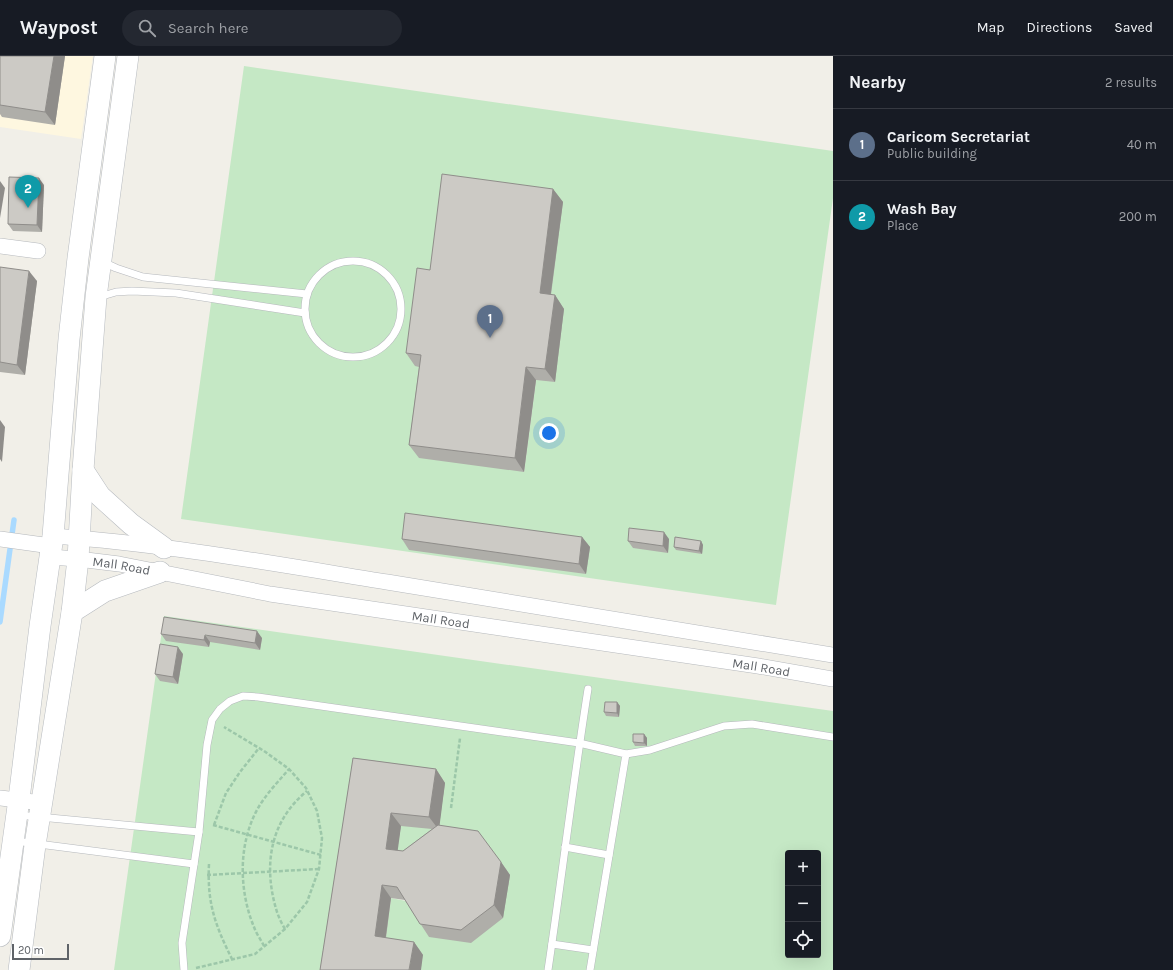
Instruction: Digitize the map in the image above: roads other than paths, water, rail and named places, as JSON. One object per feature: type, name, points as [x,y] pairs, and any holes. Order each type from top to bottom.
[{"type":"main road","points":[[0,936],[13,841],[12,804],[40,626],[78,258],[105,56]]},
{"type":"main road","points":[[19,970],[35,845],[72,612],[78,559],[96,297],[128,56]]},
{"type":"main road","points":[[91,161],[113,165]]},
{"type":"main road","points":[[84,470],[100,496],[131,524],[164,548]]},
{"type":"main road","points":[[72,612],[105,591],[160,572]]},
{"type":"street","points":[[0,246],[38,251]]},
{"type":"street","name":"Mall Road","points":[[48,546],[79,538],[164,548],[833,655]]},
{"type":"street","points":[[0,540],[48,546]]},
{"type":"street","name":"Mall Road","points":[[48,546],[78,559],[119,564],[270,594],[750,665],[833,679]]},
{"type":"street","points":[[12,804],[41,810]]},
{"type":"lane","points":[[356,260],[372,264],[385,273],[395,286],[400,301],[400,317],[395,332],[385,345],[372,353],[356,357],[340,356],[326,349],[314,338],[307,326],[305,313],[307,294],[314,279],[326,268],[340,262],[356,260]]},
{"type":"lane","points":[[101,261],[116,268],[143,277],[307,294]]},
{"type":"lane","points":[[96,297],[116,292],[176,294],[305,313]]},
{"type":"lane","points":[[548,970],[579,743],[588,689]]},
{"type":"lane","points":[[184,970],[182,942],[199,832],[206,746],[212,720],[220,709],[230,701],[243,696],[579,743],[626,754],[650,750],[724,726],[738,724],[752,724],[833,737]]},
{"type":"lane","points":[[590,970],[626,754]]},
{"type":"lane","points":[[41,810],[199,832]]},
{"type":"lane","points":[[13,841],[194,864]]},
{"type":"lane","points":[[565,847],[609,854]]},
{"type":"lane","points":[[552,944],[593,950]]},
{"type":"waterway","points":[[0,622],[14,520]]},
{"type":"place","name":"Wash Bay","points":[[28,208]]},
{"type":"place","name":"Caricom Secretariat","points":[[490,338]]}]
